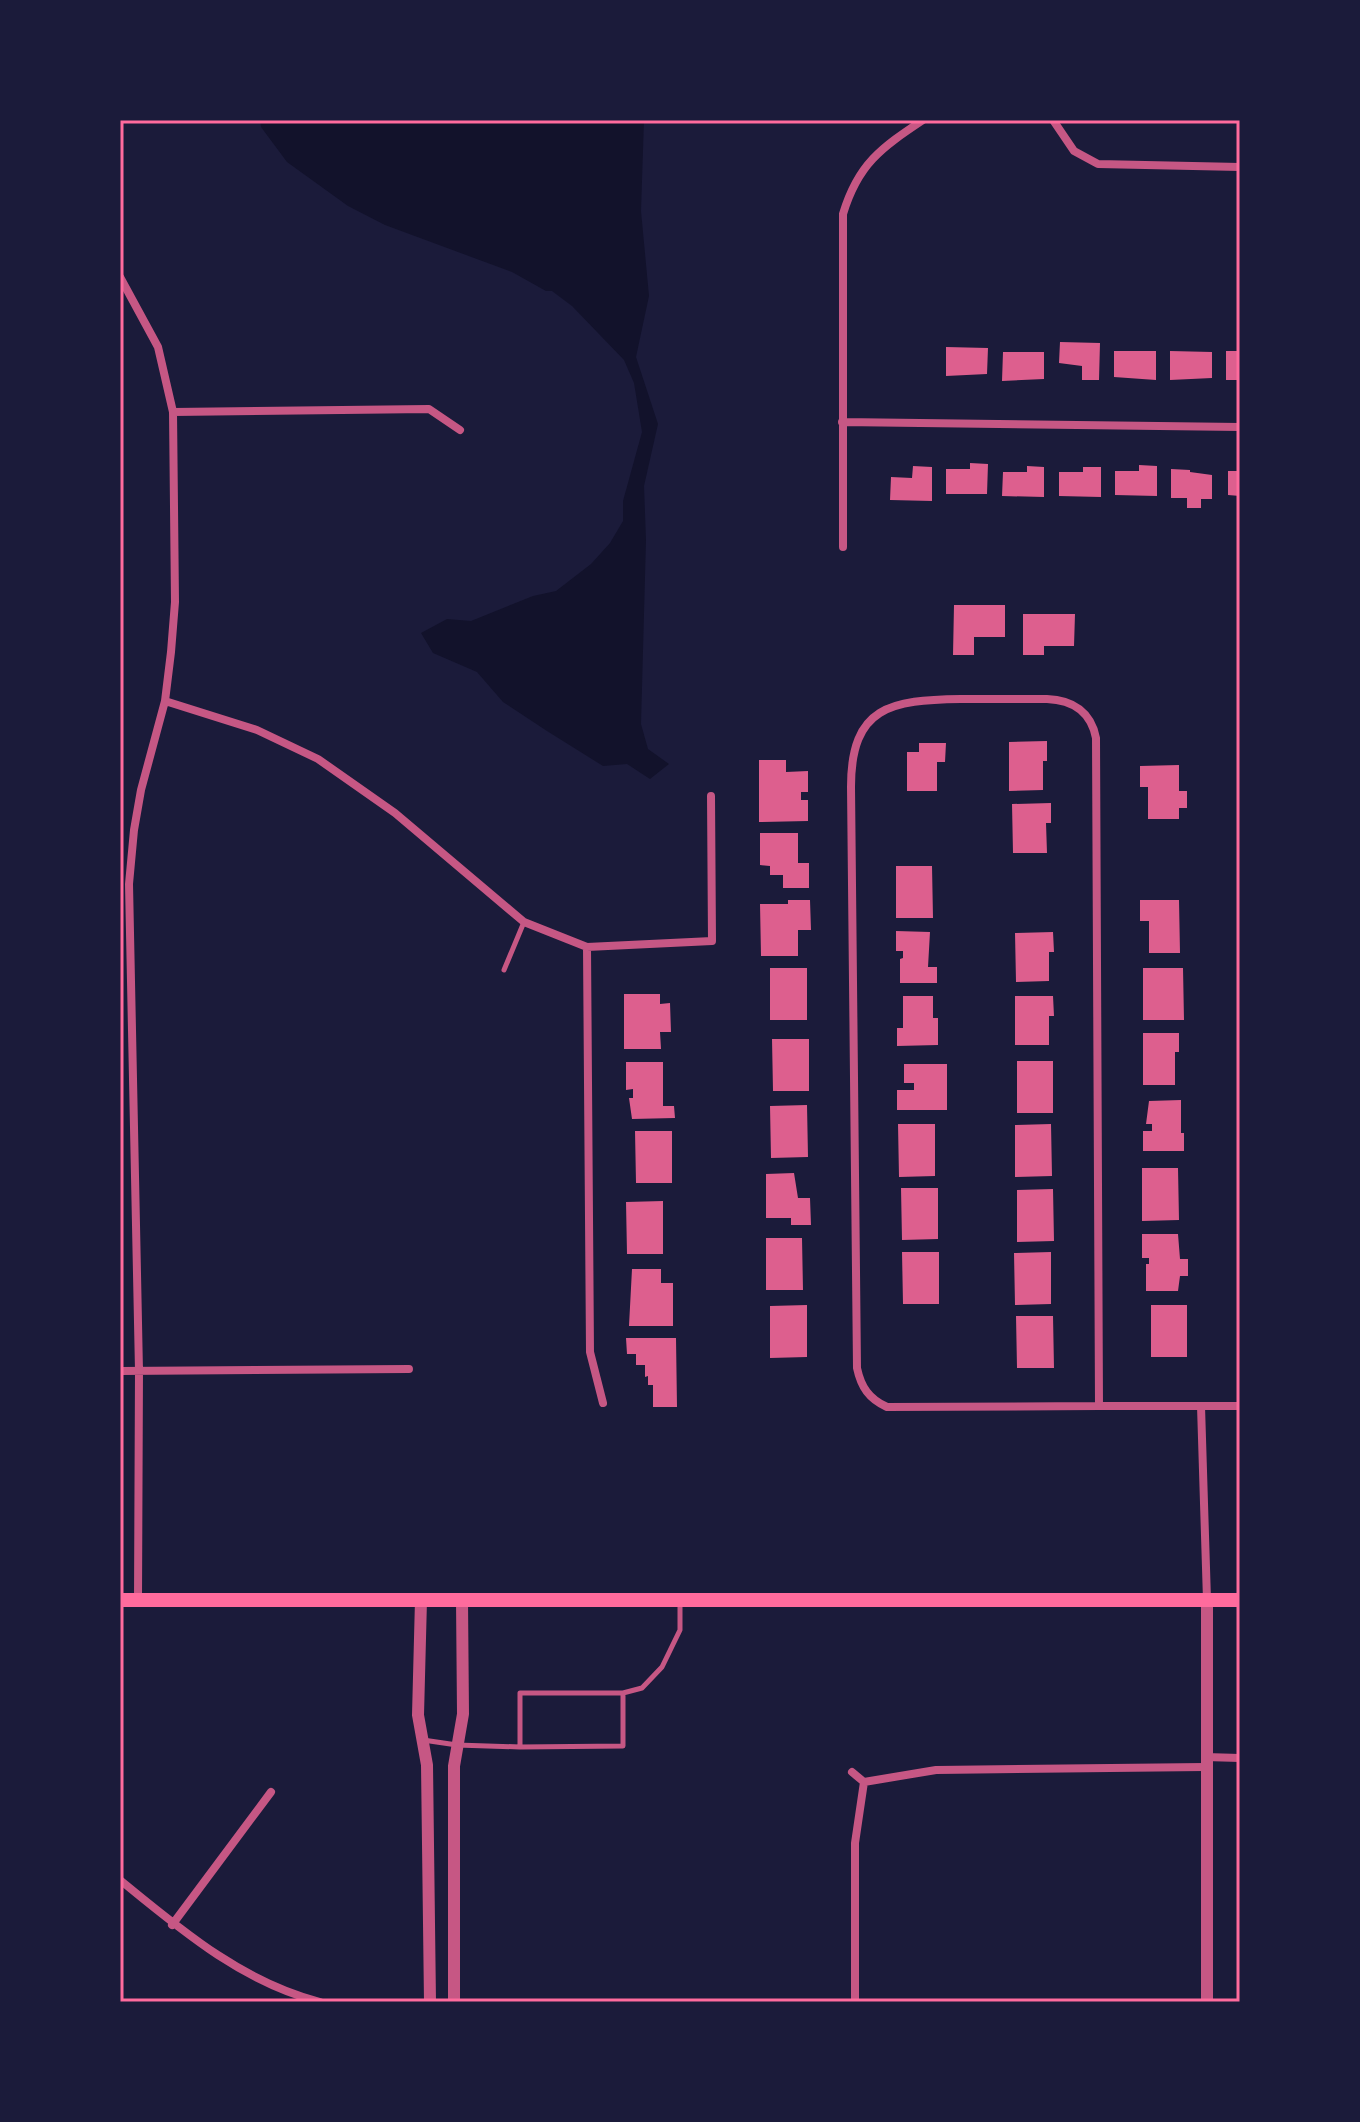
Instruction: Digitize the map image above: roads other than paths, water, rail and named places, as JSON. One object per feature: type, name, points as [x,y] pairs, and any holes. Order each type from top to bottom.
[{"type":"main road","points":[[120,1600],[1240,1600]]},
{"type":"street","points":[[843,547],[843,214],[855,181],[878,150],[923,120]]},
{"type":"street","points":[[1053,120],[1074,151],[1098,164],[1240,167]]},
{"type":"street","points":[[120,277],[158,347],[173,412],[175,602],[165,701],[144,778],[134,830],[125,990],[139,1371],[138,1600]]},
{"type":"street","points":[[120,297],[130,291]]},
{"type":"street","points":[[173,412],[429,409],[460,430]]},
{"type":"street","points":[[842,422],[1240,427]]},
{"type":"street","points":[[1099,1406],[1097,749],[1094,727],[1076,706],[1057,699],[921,700],[897,704],[884,709],[866,725],[858,737],[851,772],[856,1353],[864,1390],[878,1403],[899,1408],[1240,1406]]},
{"type":"street","points":[[165,701],[257,730],[318,759],[395,813],[524,922],[587,947],[712,941],[711,796]]},
{"type":"street","points":[[587,947],[590,1352],[603,1403]]},
{"type":"street","points":[[120,1371],[409,1369]]},
{"type":"street","points":[[1201,1406],[1207,1600],[1207,2002]]},
{"type":"street","points":[[421,1600],[418,1715],[427,1765],[430,2002]]},
{"type":"street","points":[[454,2002],[454,1766],[463,1714],[462,1600]]},
{"type":"street","points":[[852,1772],[864,1782],[936,1770],[1205,1762],[1240,1758]]},
{"type":"street","points":[[855,2002],[855,1843],[864,1782]]},
{"type":"street","points":[[172,1925],[271,1792]]},
{"type":"street","points":[[120,1880],[172,1925],[248,1974],[320,2002]]},
{"type":"lane","points":[[504,970],[524,922]]},
{"type":"lane","points":[[520,1747],[520,1693],[623,1693],[642,1688],[662,1667],[680,1630],[680,1600]]},
{"type":"lane","points":[[423,1740],[457,1745],[520,1747],[623,1746],[623,1693]]}]
